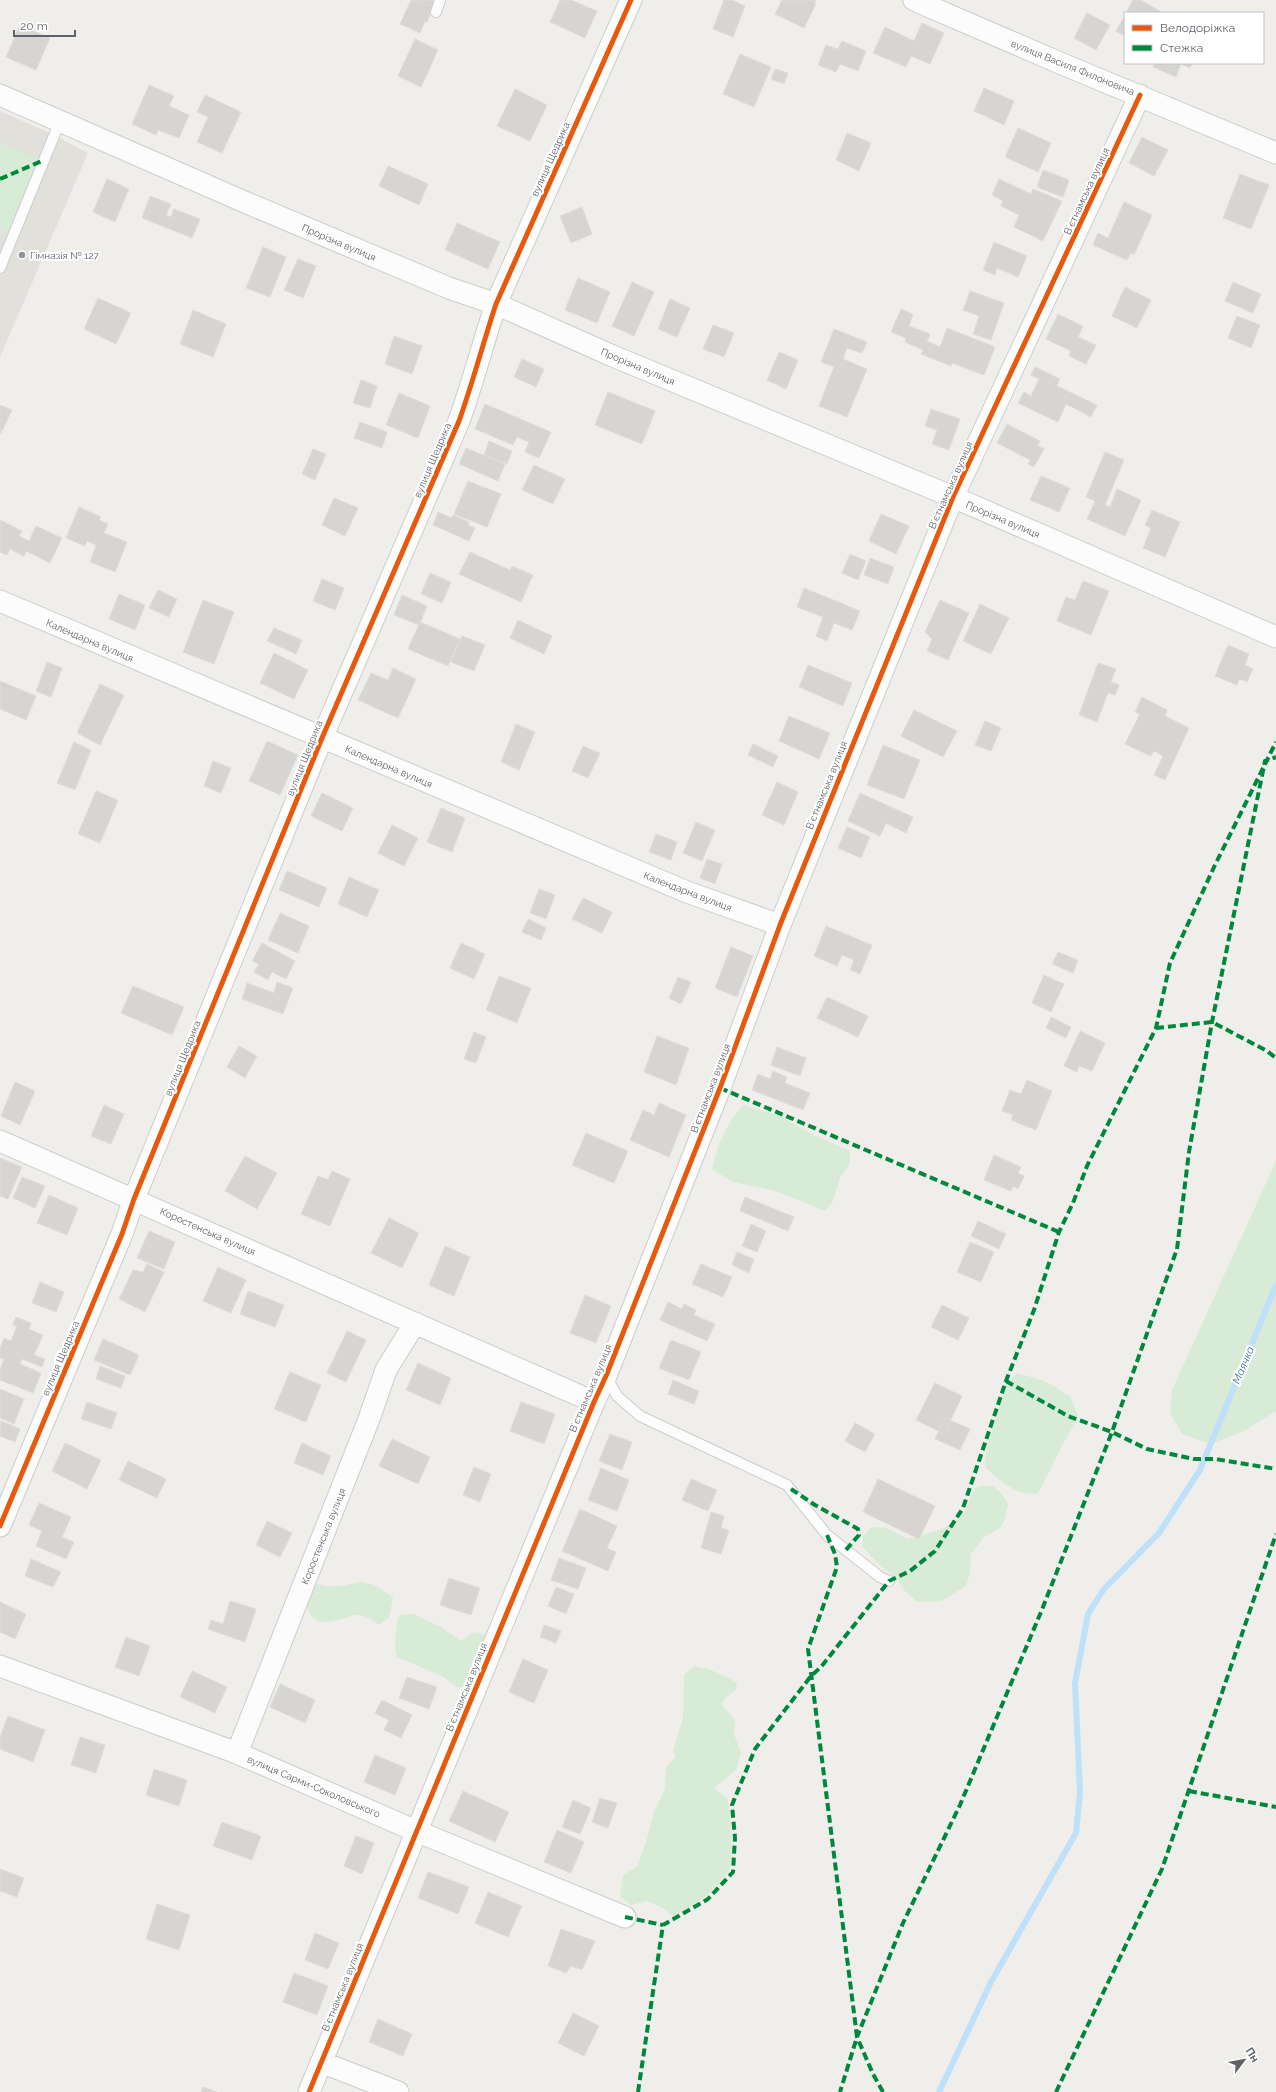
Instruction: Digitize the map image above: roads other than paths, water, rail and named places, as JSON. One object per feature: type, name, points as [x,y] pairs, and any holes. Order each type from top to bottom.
[{"type":"street","name":"вулиця Щедрика","points":[[0,1526],[122,1234],[134,1199],[322,738],[459,421],[474,381],[485,336],[496,304],[631,0]]},
{"type":"street","name":"вулиця Василя Филоновича","points":[[917,1],[1060,63],[1140,95],[1276,153]]},
{"type":"street","name":"Прорізна вулиця","points":[[0,95],[247,203],[449,288],[496,304],[608,354],[953,497],[1276,637]]},
{"type":"street","name":"Вʼєтнамська вулиця","points":[[309,2092],[416,1830],[606,1376],[720,1088],[780,924],[953,497],[1140,95]]},
{"type":"street","name":"Календарна вулиця","points":[[0,601],[687,892],[780,924]]},
{"type":"street","name":"Коростенська вулиця","points":[[0,1141],[594,1402]]},
{"type":"street","name":"Коростенська вулиця","points":[[237,1753],[369,1419],[386,1370],[415,1323]]},
{"type":"street","name":"вулиця Сарми-Соколовського","points":[[0,1666],[237,1753],[416,1830],[625,1917]]},
{"type":"street","points":[[321,2062],[398,2092]]},
{"type":"lane","points":[[436,12],[440,0]]},
{"type":"lane","points":[[0,268],[60,121]]},
{"type":"lane","points":[[606,1376],[617,1396],[640,1416],[787,1485],[827,1535],[880,1577],[890,1581]]},
{"type":"waterway","name":"Маячка","points":[[939,2092],[991,1982],[1076,1833],[1080,1792],[1075,1683],[1088,1614],[1104,1589],[1159,1533],[1200,1470],[1276,1285]]},
{"type":"place","name":"Гімназія № 127","points":[[22,255]]}]
